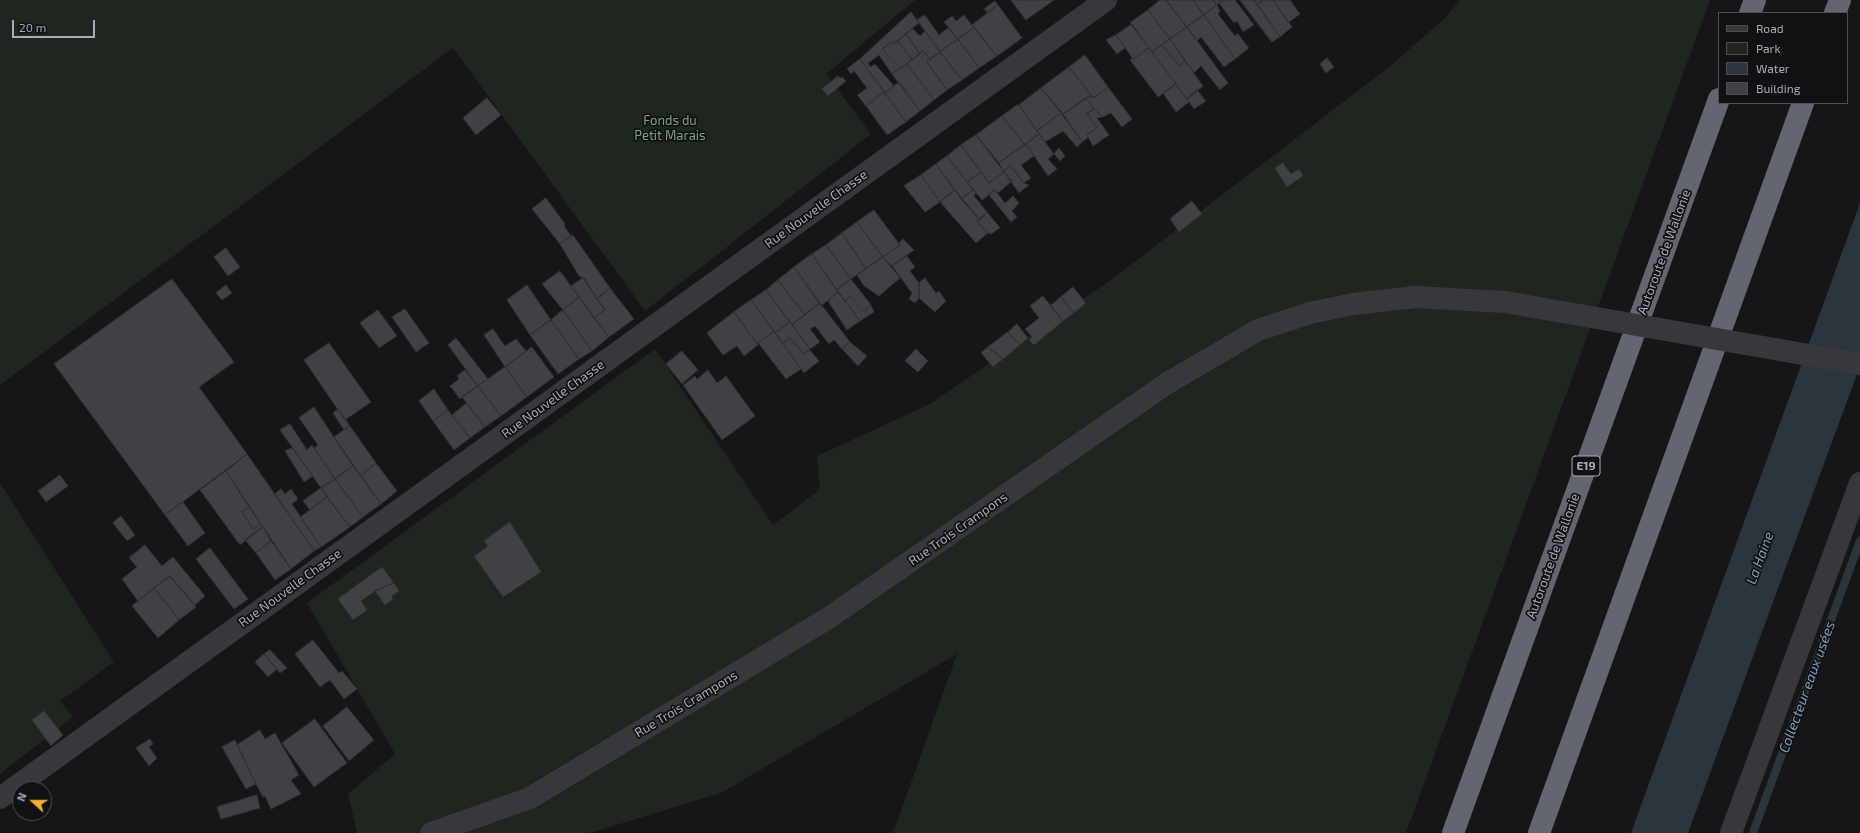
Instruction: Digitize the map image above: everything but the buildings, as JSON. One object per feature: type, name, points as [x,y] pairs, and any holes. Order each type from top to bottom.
[{"type":"highway","points":[[1750,12],[1755,0]]},
{"type":"highway","points":[[1835,12],[1840,0]]},
{"type":"highway","name":"Autoroute de Wallonie","points":[[1453,833],[1718,103]]},
{"type":"highway","points":[[1539,833],[1803,104]]},
{"type":"street","name":"Rue Nouvelle Chasse","points":[[0,798],[1106,0]]},
{"type":"street","name":"Rue Trois Crampons","points":[[431,833],[530,798],[830,617],[1166,384],[1258,330],[1310,313],[1353,304],[1384,300],[1416,297],[1505,302],[1860,364]]},
{"type":"street","points":[[1731,833],[1860,482]]},
{"type":"green space","name":"Fonds du Petit Marais","points":[[0,0],[915,0],[826,74],[871,134],[645,311],[453,48],[0,385]]},
{"type":"green space","points":[[1460,0],[1710,0],[1406,833],[893,833],[957,654],[721,793],[590,833],[357,833],[348,794],[395,754],[307,603],[655,349],[773,525],[820,489],[817,456],[930,404],[1108,282],[1389,67],[1445,18]]},
{"type":"green space","points":[[0,483],[114,662],[60,701],[73,717],[0,774]]},
{"type":"water","name":"La Haine","points":[[1860,203],[1860,366],[1688,833],[1631,833]]},
{"type":"waterway","name":"Collecteur eaux usées","points":[[1753,833],[1860,541]]}]
